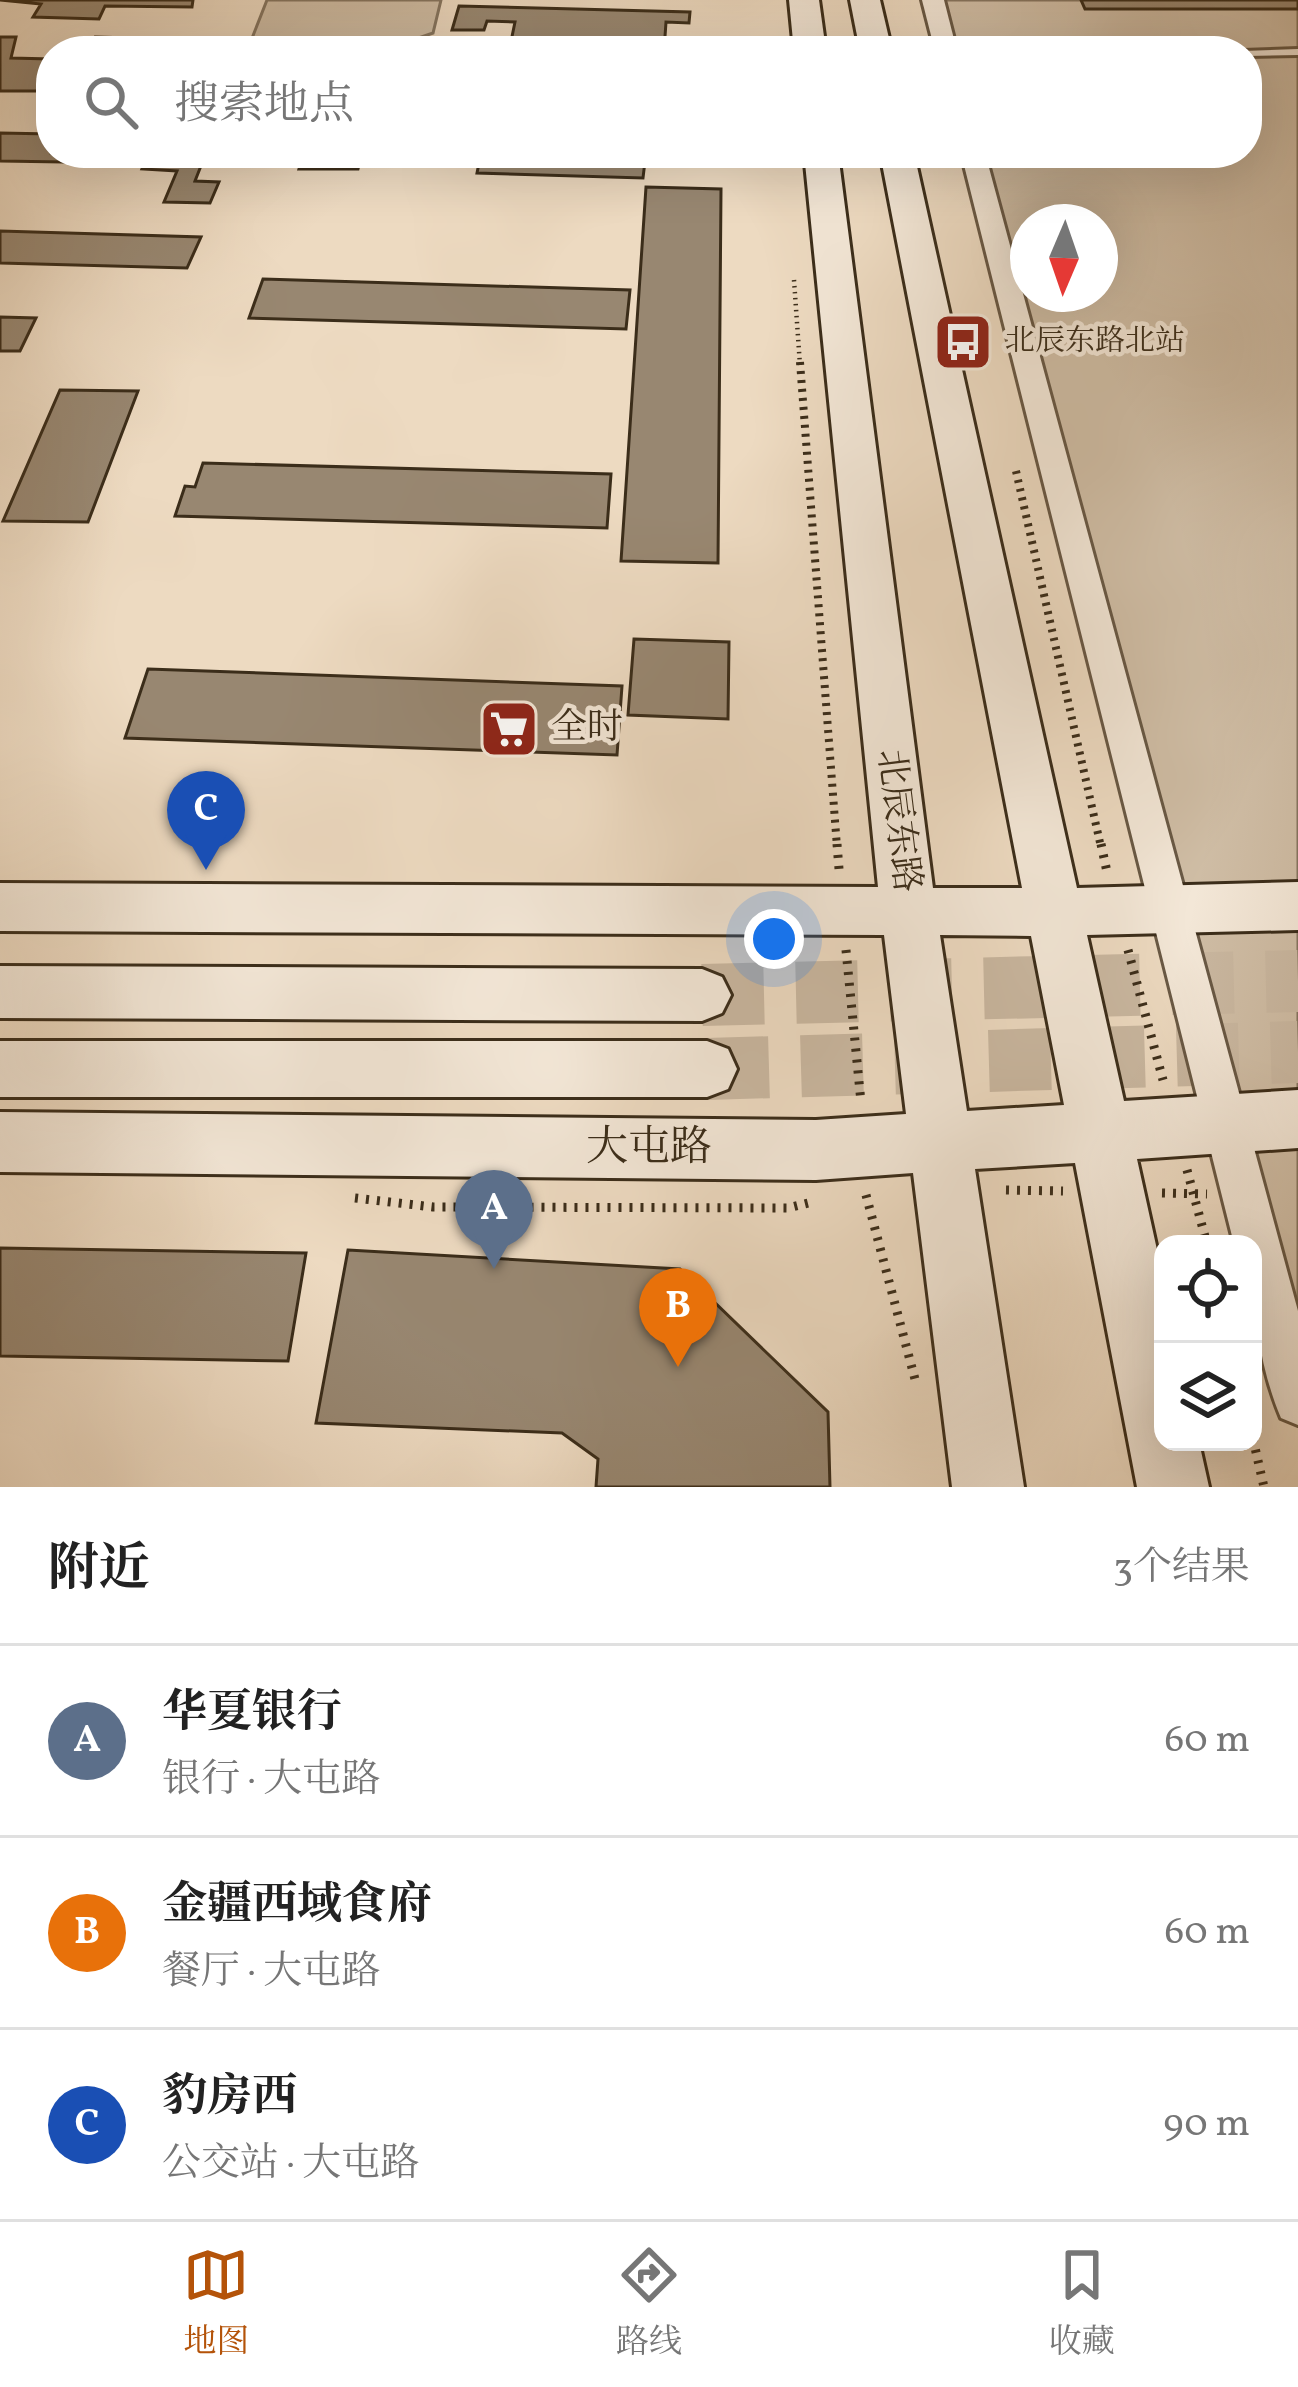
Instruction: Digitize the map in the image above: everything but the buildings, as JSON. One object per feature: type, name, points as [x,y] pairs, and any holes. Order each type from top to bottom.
[{"type":"main road","points":[[805,0],[809,36]]},
{"type":"main road","points":[[865,0],[873,36]]},
{"type":"main road","name":"北辰东路","points":[[823,168],[908,908],[988,1487]]},
{"type":"main road","points":[[900,168],[1154,1389]]},
{"type":"main road","points":[[0,907],[1054,912],[1298,906]]},
{"type":"main road","points":[[0,992],[702,994]]},
{"type":"main road","points":[[0,1069],[707,1069]]},
{"type":"main road","name":"大屯路","points":[[0,1142],[359,1148],[866,1147],[1298,1119]]},
{"type":"main road","points":[[1166,1451],[1173,1487]]},
{"type":"street","points":[[933,0],[942,36]]},
{"type":"street","points":[[976,168],[1143,907],[1202,1125],[1298,1401]]},
{"type":"lane","points":[[1262,52],[1298,52]]},
{"type":"path","points":[[793,268],[842,908],[866,1147],[864,1188],[921,1400]]},
{"type":"path","points":[[1012,452],[1202,1125],[1207,1235]]},
{"type":"path","points":[[1256,1451],[1264,1487]]},
{"type":"shaded area","points":[[267,0],[441,0],[433,33],[424,36],[253,36]]},
{"type":"shaded area","points":[[941,0],[1298,0],[1298,1326],[1025,312],[1118,312],[1118,204],[1010,204],[1010,257],[986,168],[1262,168],[1262,36],[950,36]]},
{"type":"tunnel","points":[[702,995],[1298,981]]},
{"type":"tunnel","points":[[707,1069],[1298,1052]]},
{"type":"place","name":"北辰东路北站","points":[[963,342]]},
{"type":"place","name":"全时","points":[[509,729]]},
{"type":"place","name":"豹房西","points":[[206,870]]},
{"type":"place","name":"华夏银行","points":[[494,1269]]},
{"type":"place","name":"金疆西域食府","points":[[678,1367]]}]
